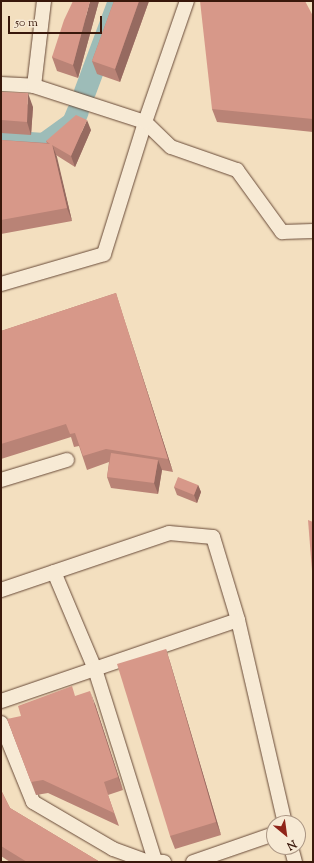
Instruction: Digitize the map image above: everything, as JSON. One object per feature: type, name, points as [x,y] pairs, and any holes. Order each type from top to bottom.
[{"type":"lane","points":[[34,86],[44,1]]},
{"type":"lane","points":[[1,284],[104,254],[145,122],[187,1]]},
{"type":"lane","points":[[1,84],[34,86],[145,122],[171,147],[237,170],[282,232],[313,230]]},
{"type":"lane","points":[[1,480],[67,460]]},
{"type":"lane","points":[[1,590],[169,533],[213,537],[238,620],[283,815]]},
{"type":"lane","points":[[1,723],[33,802],[113,849],[146,861],[160,862],[95,669],[54,572]]},
{"type":"lane","points":[[1,701],[238,620]]},
{"type":"lane","points":[[193,862],[266,837]]},
{"type":"building","points":[[73,1],[90,1],[73,65],[52,57],[64,20]]},
{"type":"building","points":[[114,1],[139,1],[115,69],[92,61]]},
{"type":"building","points":[[200,1],[305,1],[313,16],[313,119],[212,109]]},
{"type":"building","points":[[1,92],[28,93],[27,122],[1,120]]},
{"type":"building","points":[[76,115],[87,120],[71,156],[46,141]]},
{"type":"building","points":[[1,140],[52,144],[67,208],[1,220]]},
{"type":"building","points":[[116,293],[168,459],[106,449],[83,456],[75,433],[70,434],[66,424],[1,444],[1,331]]},
{"type":"building","points":[[111,453],[158,460],[154,483],[107,477]]},
{"type":"building","points":[[178,477],[198,485],[194,495],[174,487]]},
{"type":"building","points":[[308,520],[313,522],[313,583]]},
{"type":"building","points":[[166,649],[216,822],[170,836],[117,664]]},
{"type":"building","points":[[72,686],[75,696],[90,691],[118,777],[104,782],[114,813],[43,780],[31,782],[7,719],[21,716],[18,706]]},
{"type":"building","points":[[1,790],[10,808],[100,862],[27,862],[1,846]]},
{"type":"waterway","points":[[85,92],[119,1]]},
{"type":"waterway","points":[[1,141],[44,144],[73,123],[78,111]]}]
